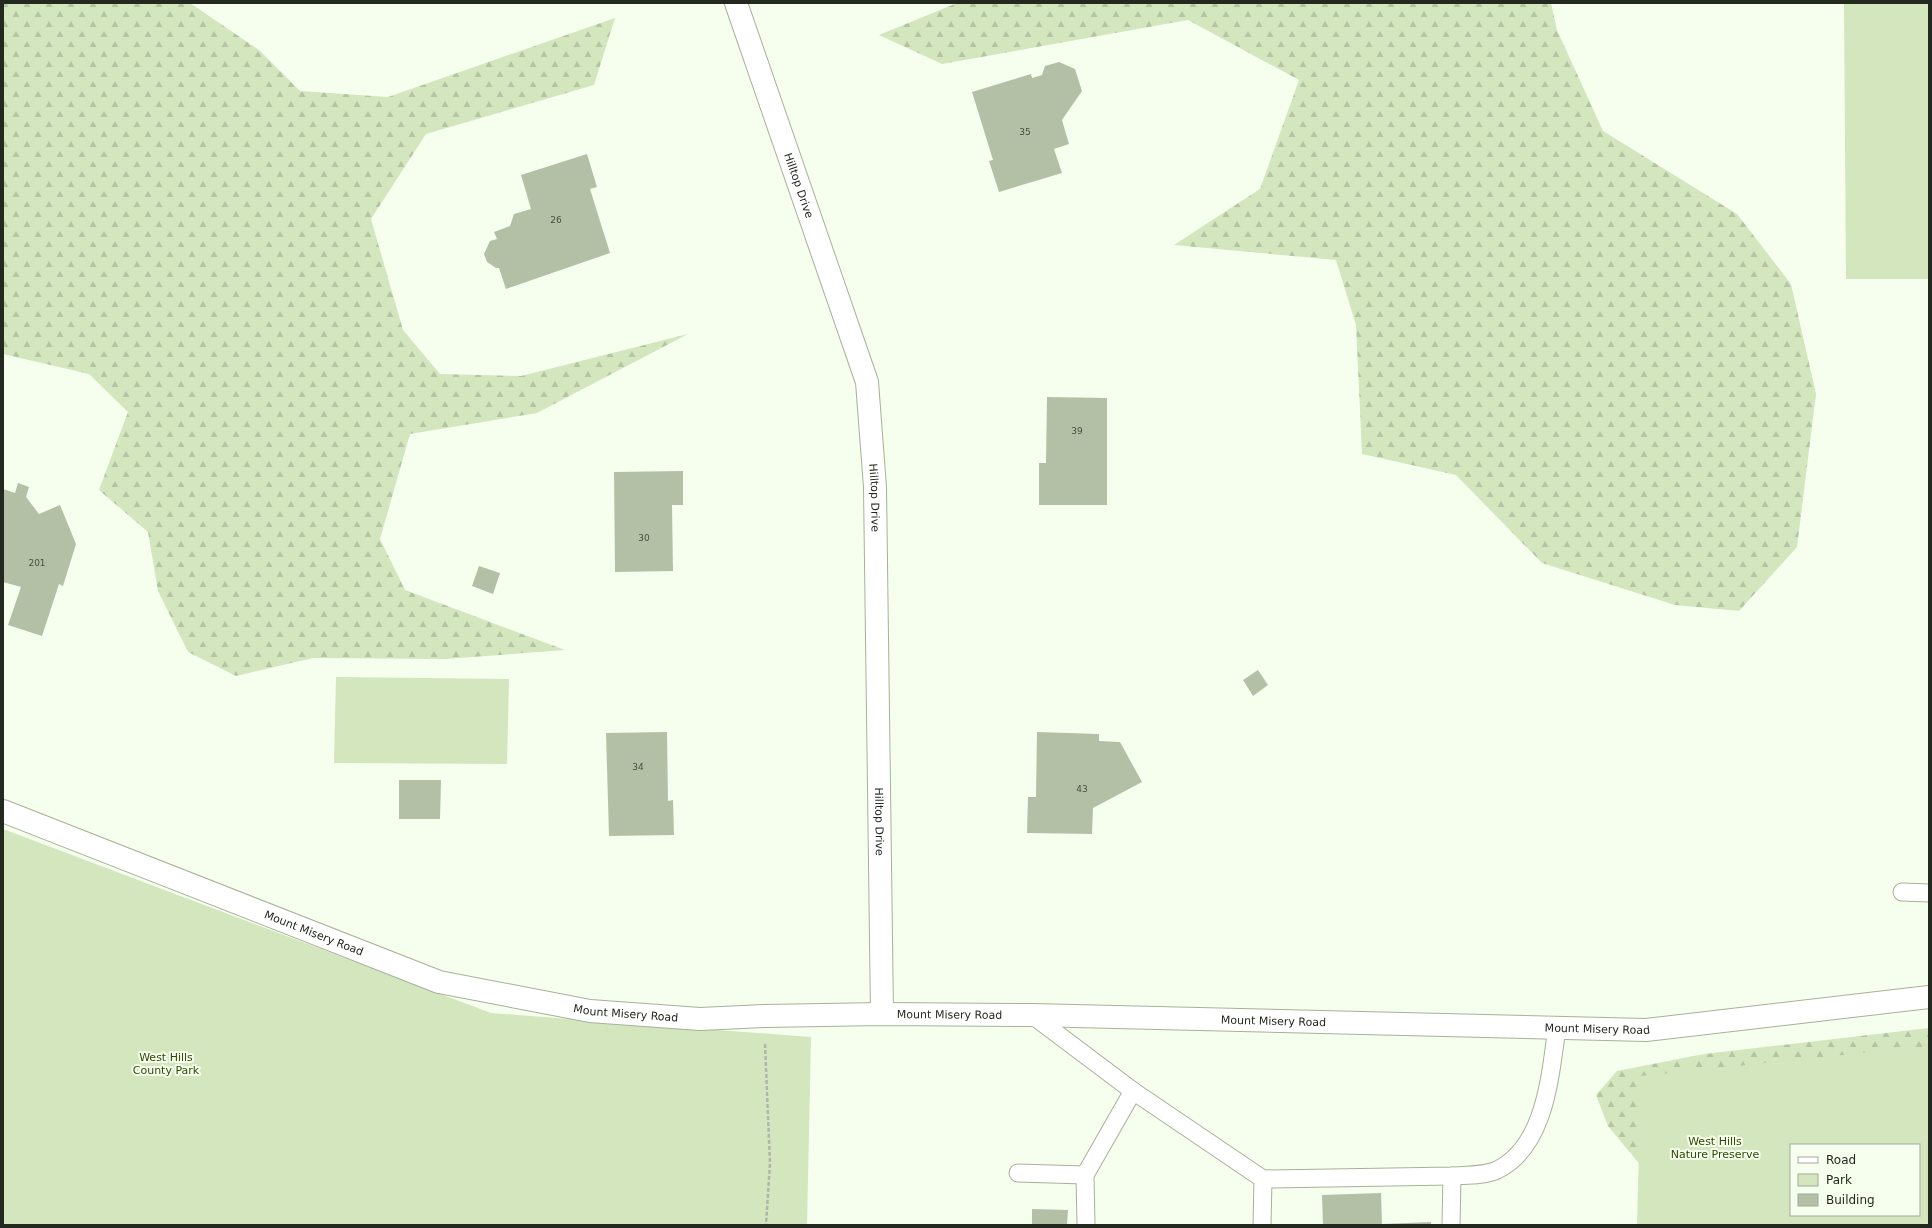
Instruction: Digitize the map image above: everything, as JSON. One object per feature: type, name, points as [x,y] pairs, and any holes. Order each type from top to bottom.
[{"type":"street","name":"Hilltop Drive","points":[[736,3],[867,382],[875,487],[882,1014]]},
{"type":"street","name":"Mount Misery Road","points":[[3,811],[439,982],[590,1010],[700,1019],[764,1016],[882,1014],[1032,1015],[1533,1026],[1646,1030],[1929,996]]},
{"type":"lane","points":[[1902,892],[1929,893]]},
{"type":"lane","points":[[1032,1015],[1133,1091],[1263,1180],[1452,1176],[1480,1174],[1496,1170],[1514,1159],[1539,1121],[1546,1096],[1557,1028]]},
{"type":"lane","points":[[1086,1225],[1085,1175],[1133,1091]]},
{"type":"lane","points":[[1018,1173],[1085,1175]]},
{"type":"lane","points":[[1452,1176],[1452,1225]]},
{"type":"lane","points":[[1262,1225],[1263,1180]]},
{"type":"path","points":[[764,1016],[770,1163],[766,1225]]},
{"type":"green space","points":[[3,3],[190,3],[259,50],[300,91],[388,97],[615,18],[594,85],[426,134],[371,219],[403,330],[440,374],[521,376],[688,334],[537,413],[410,434],[380,539],[405,590],[565,650],[446,659],[313,658],[236,676],[188,652],[158,591],[148,532],[99,490],[128,412],[89,374],[3,354]]},
{"type":"green space","points":[[957,3],[1551,3],[1557,30],[1603,131],[1737,214],[1791,284],[1816,394],[1797,547],[1739,611],[1675,605],[1542,563],[1456,475],[1362,454],[1356,325],[1336,260],[1174,245],[1260,189],[1299,80],[1188,20],[942,64],[879,35]]},
{"type":"green space","points":[[1844,3],[1929,3],[1929,279],[1846,279]]},
{"type":"green space","points":[[336,677],[509,679],[507,764],[334,763]]},
{"type":"green space","name":"West Hills County Park","points":[[3,829],[491,1013],[811,1037],[807,1225],[3,1225]]},
{"type":"green space","name":"West Hills Nature Preserve","points":[[1929,1028],[1929,1225],[1651,1225],[1652,1179],[1608,1126],[1596,1095],[1617,1071],[1704,1054]]},
{"type":"green space","name":"West Hills Nature Preserve","points":[[1929,1046],[1929,1225],[1637,1225],[1641,1076]]},
{"type":"building","points":[[1059,62],[1075,69],[1082,91],[1062,120],[1069,144],[1054,149],[1062,173],[999,192],[989,161],[993,160],[972,92],[1031,74],[1032,78],[1042,75],[1045,66]]},
{"type":"building","points":[[587,154],[597,187],[590,189],[610,253],[506,289],[499,268],[496,268],[487,262],[484,254],[490,241],[497,239],[494,232],[510,226],[514,214],[531,209],[521,175]]},
{"type":"building","points":[[1047,397],[1107,398],[1107,505],[1039,505],[1039,463],[1046,463]]},
{"type":"building","points":[[683,471],[683,505],[672,505],[673,571],[615,572],[614,472]]},
{"type":"building","points":[[18,483],[29,487],[26,497],[39,514],[60,505],[76,544],[63,586],[59,584],[42,636],[8,625],[21,587],[3,582],[3,489],[15,493]]},
{"type":"building","points":[[479,566],[500,573],[493,594],[472,586]]},
{"type":"building","points":[[1258,670],[1268,685],[1253,696],[1243,680]]},
{"type":"building","points":[[667,732],[668,801],[673,800],[674,835],[609,836],[606,733]]},
{"type":"building","points":[[1037,732],[1099,734],[1099,741],[1120,742],[1142,782],[1093,808],[1092,834],[1027,833],[1028,797],[1036,797]]},
{"type":"building","points":[[399,780],[441,780],[440,819],[399,819]]},
{"type":"building","points":[[1381,1193],[1382,1225],[1323,1225],[1322,1195]]},
{"type":"building","points":[[1032,1209],[1068,1210],[1067,1225],[1032,1225]]},
{"type":"building","points":[[1431,1222],[1431,1225],[1382,1225],[1382,1224]]}]
